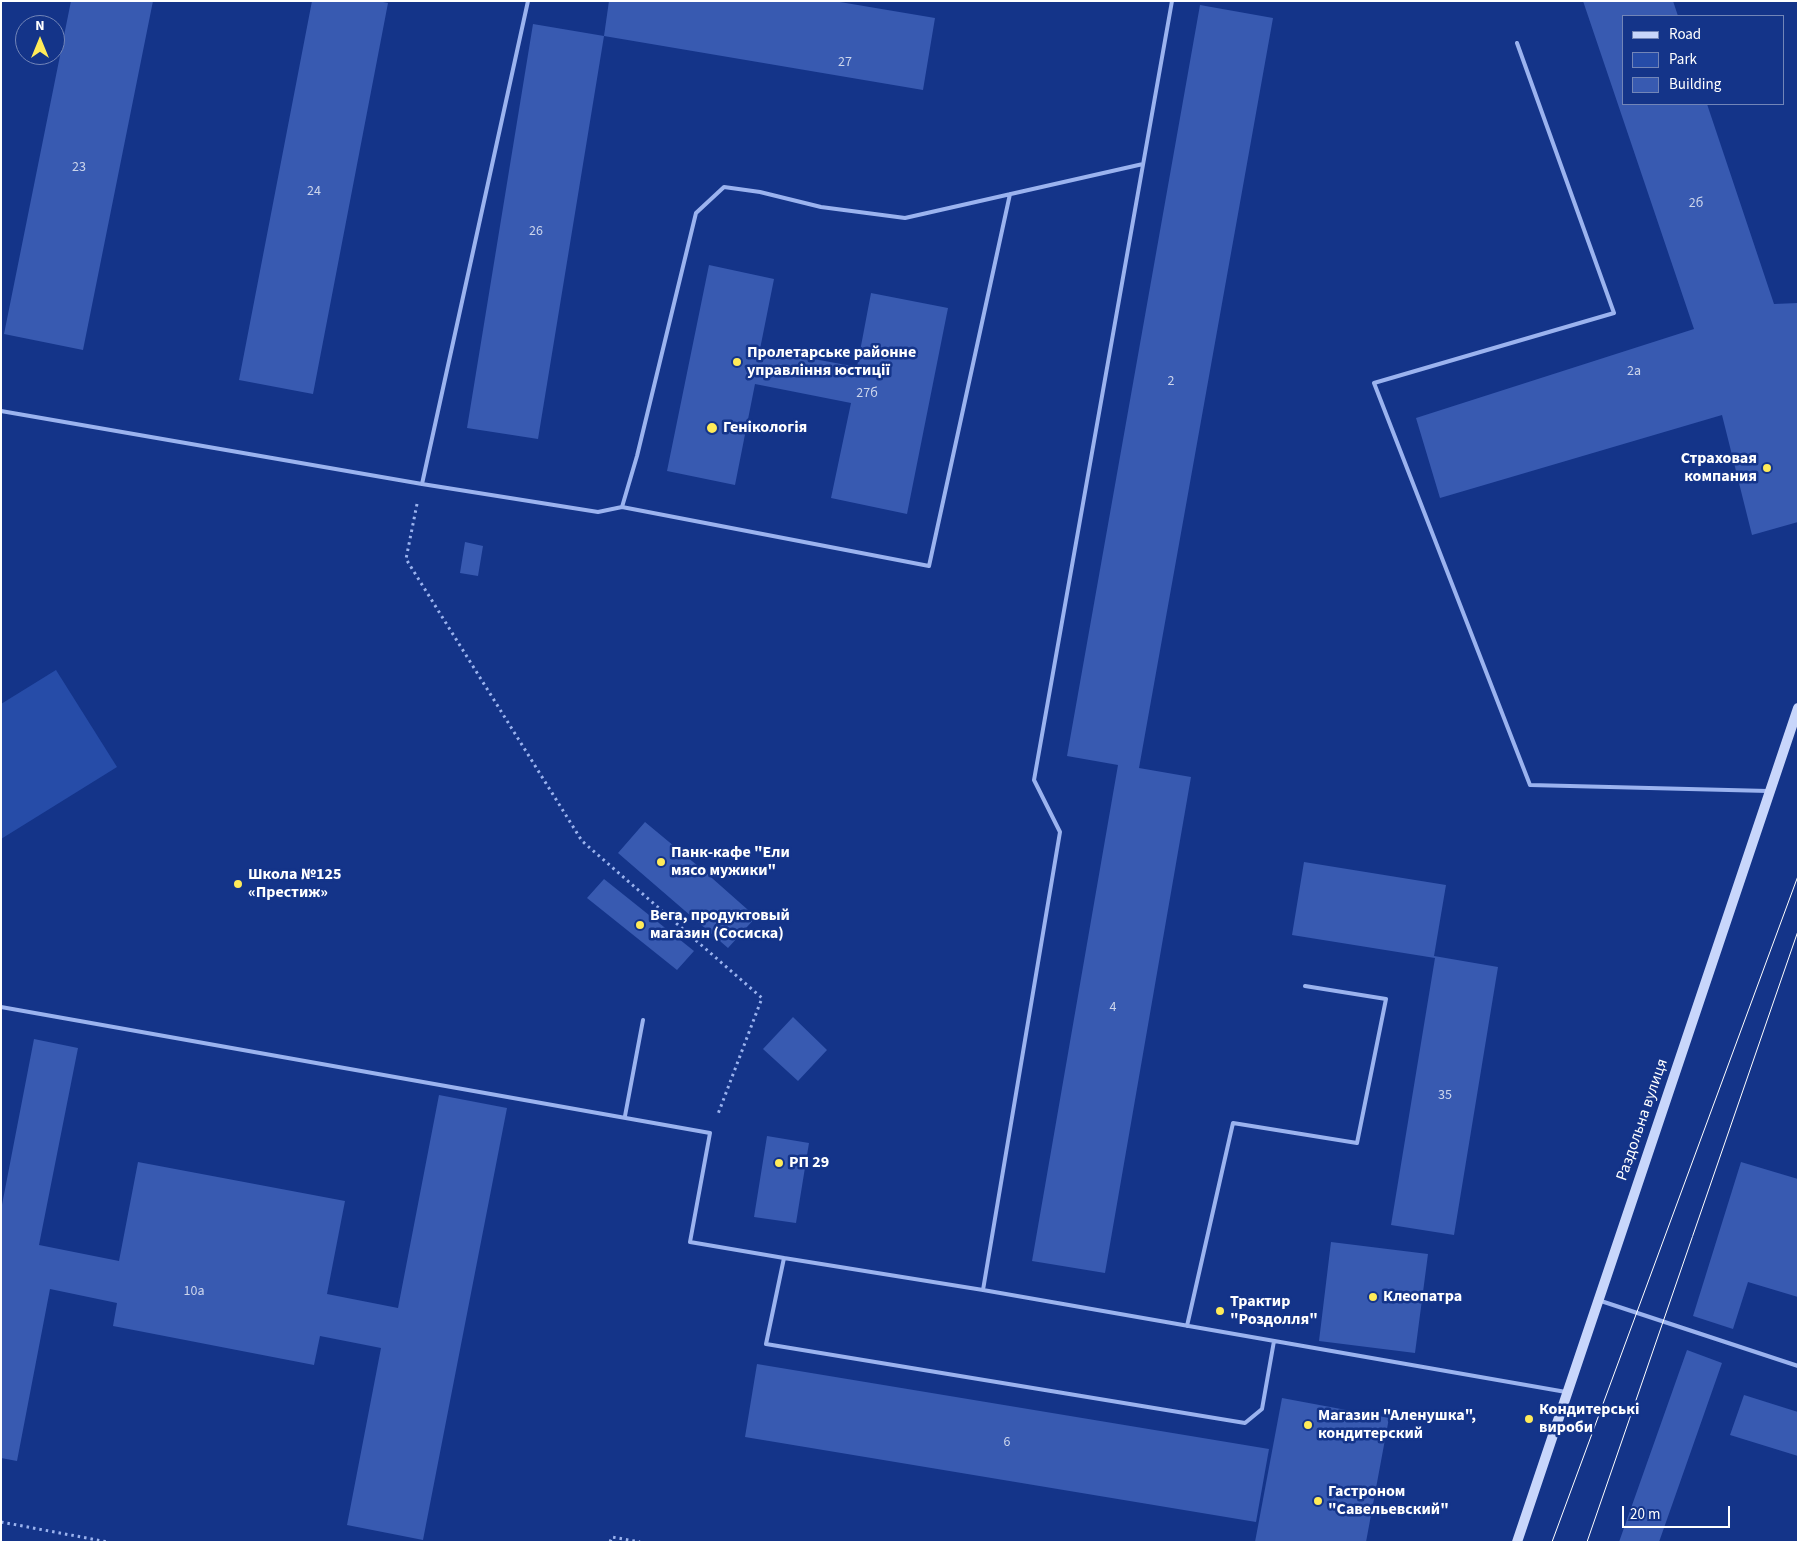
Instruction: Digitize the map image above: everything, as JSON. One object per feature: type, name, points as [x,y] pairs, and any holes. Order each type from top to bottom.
[{"type":"street","name":"Раздольна вулиця","points":[[1517,1542],[1798,708]]},
{"type":"lane","points":[[422,484],[528,1]]},
{"type":"lane","points":[[983,1290],[1060,832],[1034,780],[1172,1]]},
{"type":"lane","points":[[1517,43],[1614,313],[1374,382],[1530,785],[1770,791]]},
{"type":"lane","points":[[622,507],[637,456],[696,213],[724,187],[760,192],[821,207],[905,218],[1143,164]]},
{"type":"lane","points":[[1,411],[422,484],[598,512],[622,507],[929,566],[1010,194]]},
{"type":"lane","points":[[1187,1326],[1233,1123],[1356,1143],[1386,999],[1305,986]]},
{"type":"lane","points":[[1,1006],[710,1132],[690,1242],[983,1290],[1567,1392]]},
{"type":"lane","points":[[625,1116],[643,1020]]},
{"type":"lane","points":[[784,1258],[766,1344],[1245,1422],[1262,1409],[1274,1341]]},
{"type":"lane","points":[[1598,1300],[1798,1366]]},
{"type":"path","points":[[422,484],[406,559],[582,841],[762,998],[710,1132]]},
{"type":"path","points":[[1,1522],[108,1542]]},
{"type":"path","points":[[610,1542],[612,1537],[640,1542]]},
{"type":"green space","points":[[56,670],[117,767],[1,839],[1,704]]},
{"type":"building","points":[[71,1],[153,1],[83,350],[4,334],[58,65],[65,65],[65,31]]},
{"type":"building","points":[[312,1],[378,1],[388,3],[313,394],[239,380]]},
{"type":"building","points":[[609,1],[834,1],[935,18],[923,90],[604,36]]},
{"type":"building","points":[[1583,1],[1673,1],[1678,15],[1622,15],[1622,105],[1707,105],[1774,304],[1798,303],[1798,522],[1752,535],[1722,415],[1440,498],[1416,418],[1694,329]]},
{"type":"building","points":[[1200,5],[1273,18],[1139,768],[1191,777],[1105,1273],[1032,1261],[1118,765],[1067,756]]},
{"type":"building","points":[[533,24],[604,36],[538,439],[467,428]]},
{"type":"building","points":[[709,265],[774,279],[760,349],[857,367],[871,293],[948,308],[907,514],[831,498],[851,403],[755,384],[735,485],[667,471]]},
{"type":"building","points":[[465,542],[483,546],[478,576],[460,573]]},
{"type":"building","points":[[645,822],[756,917],[728,948],[618,853]]},
{"type":"building","points":[[1304,862],[1446,885],[1434,956],[1498,967],[1454,1235],[1391,1225],[1435,958],[1292,935]]},
{"type":"building","name":"Вега, продуктовый магазин (Сосиска)","points":[[604,879],[694,951],[677,970],[587,898]]},
{"type":"building","points":[[793,1017],[827,1050],[798,1081],[763,1049]]},
{"type":"building","points":[[34,1039],[78,1048],[39,1245],[119,1261],[138,1162],[345,1201],[327,1294],[398,1308],[439,1095],[507,1108],[423,1540],[347,1525],[381,1348],[320,1336],[314,1365],[113,1326],[117,1303],[50,1289],[17,1461],[1,1458],[1,1210]]},
{"type":"building","points":[[767,1136],[809,1143],[796,1223],[754,1217]]},
{"type":"building","points":[[1741,1162],[1798,1179],[1798,1297],[1748,1282],[1733,1329],[1693,1316]]},
{"type":"building","name":"Клеопатра","points":[[1331,1242],[1428,1254],[1415,1353],[1319,1341]]},
{"type":"building","points":[[1687,1350],[1722,1363],[1659,1542],[1619,1542]]},
{"type":"building","points":[[757,1364],[1269,1449],[1256,1522],[745,1437]]},
{"type":"building","points":[[1744,1395],[1798,1412],[1798,1456],[1730,1435]]},
{"type":"building","name":"Гастроном \"Савельевский\"","points":[[1282,1398],[1389,1418],[1366,1542],[1255,1542]]},
{"type":"tram line","points":[[1552,1542],[1798,876]]},
{"type":"tram line","points":[[1587,1542],[1798,931]]},
{"type":"place","name":"Пролетарське районне управління юстиції","points":[[737,362]]},
{"type":"place","name":"Генікологія","points":[[712,428]]},
{"type":"place","name":"Страховая компания","points":[[1767,468]]},
{"type":"place","name":"Панк-кафе \"Ели мясо мужики\"","points":[[661,862]]},
{"type":"place","name":"Школа №125 «Престиж»","points":[[238,884]]},
{"type":"place","name":"Вега, продуктовый магазин (Сосиска)","points":[[640,925]]},
{"type":"place","name":"РП 29","points":[[779,1163]]},
{"type":"place","name":"Клеопатра","points":[[1373,1297]]},
{"type":"place","name":"Трактир \"Роздолля\"","points":[[1220,1311]]},
{"type":"place","name":"Кондитерські вироби","points":[[1529,1419]]},
{"type":"place","name":"Магазин \"Аленушка\", кондитерский","points":[[1308,1425]]},
{"type":"place","name":"Гастроном \"Савельевский\"","points":[[1318,1501]]}]
